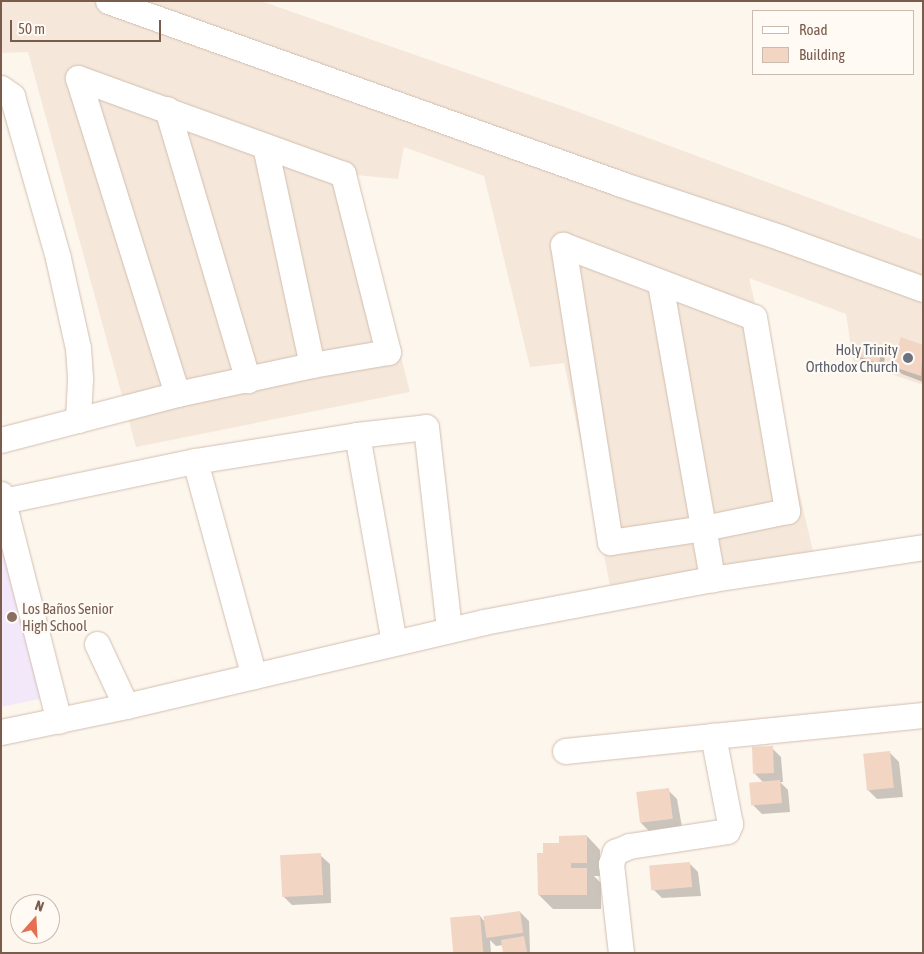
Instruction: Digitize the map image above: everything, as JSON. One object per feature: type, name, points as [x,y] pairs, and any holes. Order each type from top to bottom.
[{"type":"street","points":[[108,1],[621,184],[782,238],[923,289]]},
{"type":"street","points":[[1,440],[177,394],[312,365],[388,352],[343,174],[78,78],[177,394]]},
{"type":"street","points":[[1,88],[12,96],[60,267],[78,348],[80,379],[78,420]]},
{"type":"street","points":[[167,109],[248,380]]},
{"type":"street","points":[[265,146],[312,365]]},
{"type":"street","points":[[563,245],[660,283],[754,317],[787,512],[704,528],[610,542],[563,245]]},
{"type":"street","points":[[660,283],[712,579]]},
{"type":"street","points":[[59,721],[2,497],[195,461],[357,435],[426,427],[449,630]]},
{"type":"street","points":[[357,435],[394,642]]},
{"type":"street","points":[[195,461],[254,676]]},
{"type":"street","points":[[1,732],[126,706],[449,630],[712,579],[923,547]]},
{"type":"street","points":[[97,644],[126,706]]},
{"type":"street","points":[[565,751],[923,714]]},
{"type":"street","points":[[621,953],[612,864],[615,852],[629,846],[727,831],[730,824],[713,736]]},
{"type":"shaded area","points":[[1,1],[261,1],[576,111],[923,240],[923,385],[853,361],[846,314],[749,278],[813,551],[610,585],[564,363],[530,367],[484,176],[404,147],[398,179],[355,175],[410,392],[136,447],[28,52],[1,53]]},
{"type":"shaded area","name":"Los Baños Senior High School","points":[[1,536],[45,698],[1,707]]},
{"type":"building","name":"Holy Trinity Orthodox Church","points":[[901,337],[923,345],[921,376],[891,366]]},
{"type":"building","points":[[859,346],[882,354],[878,363],[856,355]]},
{"type":"building","points":[[773,746],[774,773],[753,774],[752,747]]},
{"type":"building","points":[[890,751],[894,788],[867,791],[863,754]]},
{"type":"building","points":[[780,780],[782,803],[751,806],[749,783]]},
{"type":"building","points":[[669,788],[673,819],[640,823],[636,792]]},
{"type":"building","points":[[587,835],[587,863],[571,863],[571,868],[587,868],[587,895],[538,895],[537,853],[543,853],[543,843],[559,843],[559,836]]},
{"type":"building","points":[[321,853],[323,895],[282,897],[280,855]]},
{"type":"building","points":[[690,862],[692,887],[651,890],[649,866]]},
{"type":"building","points":[[520,911],[523,933],[486,938],[483,916]]},
{"type":"building","points":[[480,915],[483,953],[453,953],[450,918]]},
{"type":"building","points":[[524,936],[527,952],[503,953],[501,940]]},
{"type":"place","name":"Holy Trinity Orthodox Church","points":[[908,358]]},
{"type":"place","name":"Los Baños Senior High School","points":[[12,617]]}]
